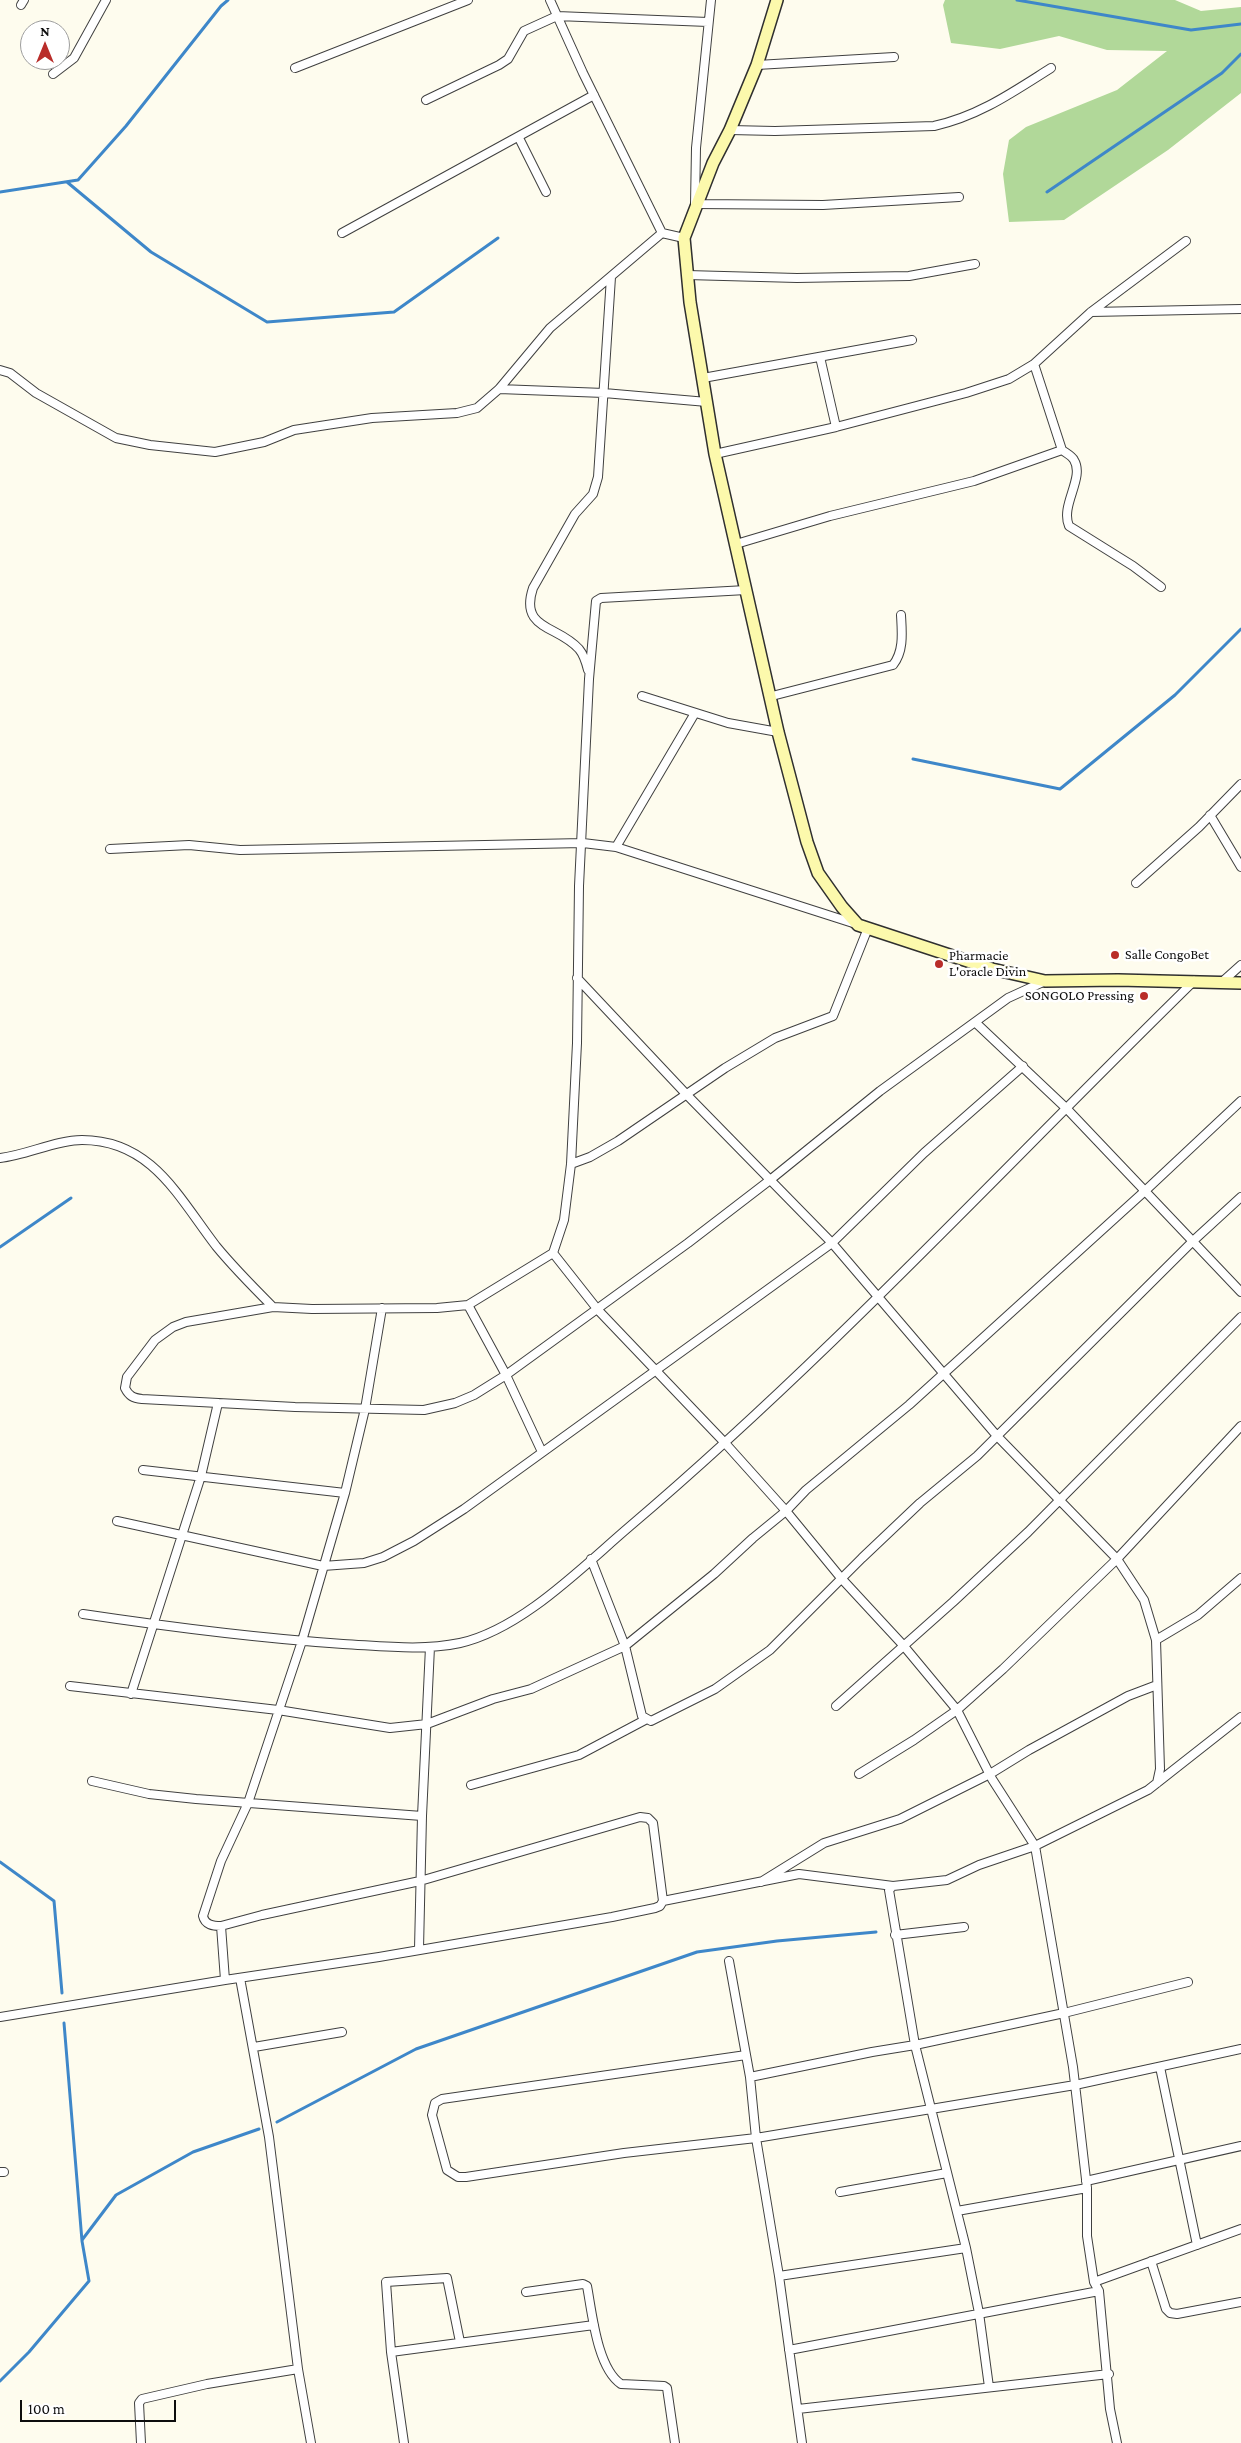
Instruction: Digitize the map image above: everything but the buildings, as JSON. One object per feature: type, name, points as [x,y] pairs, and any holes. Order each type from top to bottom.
[{"type":"street","points":[[53,74],[74,58],[106,0]]},
{"type":"street","points":[[295,68],[468,0]]},
{"type":"street","points":[[550,0],[594,96],[662,233]]},
{"type":"street","points":[[695,204],[696,148],[711,0]]},
{"type":"street","points":[[777,0],[757,65],[730,130],[712,163],[695,204],[684,238],[687,275],[716,454],[772,696],[778,732],[807,842],[818,873],[838,902],[863,926]]},
{"type":"street","points":[[426,100],[499,66],[508,59],[524,31],[557,16],[708,22]]},
{"type":"street","points":[[757,65],[894,57]]},
{"type":"street","points":[[730,130],[775,131],[934,126],[960,120],[994,105],[1051,68]]},
{"type":"street","points":[[342,232],[594,96]]},
{"type":"street","points":[[518,138],[546,192]]},
{"type":"street","points":[[695,204],[823,205],[959,197]]},
{"type":"street","points":[[662,233],[684,238]]},
{"type":"street","points":[[0,370],[10,373],[36,393],[116,438],[150,445],[215,452],[264,442],[294,430],[372,418],[457,412],[477,408],[499,389],[550,328],[662,233]]},
{"type":"street","points":[[716,454],[836,427],[966,393],[1009,379],[1034,364],[1091,312],[1186,241]]},
{"type":"street","points":[[687,275],[797,278],[909,276],[975,264]]},
{"type":"street","points":[[590,679],[585,659],[578,648],[534,619],[529,610],[533,588],[576,514],[595,488],[601,458],[611,276]]},
{"type":"street","points":[[1091,312],[1241,309]]},
{"type":"street","points":[[703,378],[912,340]]},
{"type":"street","points":[[820,357],[836,427]]},
{"type":"street","points":[[1034,364],[1062,450],[1074,459],[1076,466],[1067,509],[1066,520],[1069,526],[1133,566],[1161,587]]},
{"type":"street","points":[[499,389],[604,393],[707,402]]},
{"type":"street","points":[[736,544],[830,516],[974,481],[1062,450]]},
{"type":"street","points":[[746,590],[602,598],[596,601],[590,679],[576,978],[576,1043],[571,1164],[564,1220],[553,1253],[468,1305],[382,1308],[273,1307],[195,1320],[172,1327],[149,1348],[125,1382],[125,1388],[133,1398],[364,1409],[424,1410],[474,1395],[506,1375],[598,1310],[770,1180],[880,1091],[1008,998],[1045,981]]},
{"type":"street","points":[[772,696],[893,665],[899,658],[901,615]]},
{"type":"street","points":[[642,696],[728,723],[778,732]]},
{"type":"street","points":[[616,847],[695,713]]},
{"type":"street","points":[[1136,882],[1210,815],[1241,784]]},
{"type":"street","points":[[1210,815],[1241,867]]},
{"type":"street","points":[[110,849],[189,845],[240,850],[583,843],[616,847],[992,969],[1045,981],[1194,981],[1241,983]]},
{"type":"street","points":[[571,1164],[590,1157],[687,1095],[725,1068],[775,1038],[833,1016],[863,926]]},
{"type":"street","points":[[1222,982],[1241,965]]},
{"type":"street","points":[[576,978],[832,1243],[997,1436],[1117,1558],[1144,1600],[1156,1640],[1160,1768],[1157,1783]]},
{"type":"street","points":[[83,1614],[302,1641],[430,1647],[462,1642],[486,1634],[516,1618],[591,1559],[725,1443],[1067,1109],[1194,981]]},
{"type":"street","points":[[976,1023],[1067,1109],[1241,1292]]},
{"type":"street","points":[[117,1521],[324,1566],[364,1563],[382,1557],[414,1541],[464,1509],[832,1243],[924,1153],[1023,1066]]},
{"type":"street","points":[[70,1686],[278,1710],[390,1728],[427,1724],[493,1699],[531,1689],[625,1646],[714,1574],[753,1538],[786,1512],[806,1490],[909,1405],[1241,1101]]},
{"type":"street","points":[[0,1158],[39,1150],[66,1141],[82,1140],[111,1144],[142,1158],[165,1177],[237,1272],[273,1307]]},
{"type":"street","points":[[591,1559],[625,1646],[642,1716],[645,1720],[651,1722],[715,1689],[770,1650],[920,1503],[977,1456],[1193,1241],[1241,1197]]},
{"type":"street","points":[[553,1253],[598,1310],[725,1443],[842,1578],[904,1645],[957,1710],[990,1774],[1035,1846],[1075,2085],[1087,2184],[1087,2236],[1094,2282],[1099,2291],[1109,2374],[1110,2409],[1117,2443]]},
{"type":"street","points":[[468,1305],[506,1375],[542,1452]]},
{"type":"street","points":[[0,2017],[612,1918],[655,1908],[660,1906],[663,1901],[653,1823],[648,1818],[640,1818],[420,1881],[262,1915],[221,1926],[213,1926],[206,1922],[203,1916],[221,1861],[248,1803],[302,1641],[345,1492],[364,1409],[382,1308]]},
{"type":"street","points":[[836,1706],[954,1602],[1060,1499],[1241,1317]]},
{"type":"street","points":[[131,1694],[201,1476],[218,1403]]},
{"type":"street","points":[[859,1774],[914,1740],[957,1710],[1003,1669],[1117,1558],[1241,1426]]},
{"type":"street","points":[[143,1470],[345,1492]]},
{"type":"street","points":[[1156,1640],[1198,1615],[1241,1578]]},
{"type":"street","points":[[419,1949],[422,1816],[430,1647]]},
{"type":"street","points":[[761,1882],[824,1843],[900,1819],[990,1774],[1029,1750],[1128,1696],[1157,1685]]},
{"type":"street","points":[[663,1901],[799,1874],[893,1886],[947,1880],[980,1865],[1035,1846],[1148,1790],[1241,1717]]},
{"type":"street","points":[[471,1785],[579,1755],[645,1720]]},
{"type":"street","points":[[92,1782],[149,1794],[422,1816]]},
{"type":"street","points":[[893,1886],[889,1890],[888,1896],[914,2045],[966,2248],[979,2313],[989,2387]]},
{"type":"street","points":[[221,1926],[225,1980]]},
{"type":"street","points":[[895,1935],[964,1927]]},
{"type":"street","points":[[729,1961],[750,2077],[756,2138],[779,2276],[802,2443]]},
{"type":"street","points":[[240,1978],[270,2138],[298,2369],[311,2443]]},
{"type":"street","points":[[750,2077],[1064,2013],[1188,1982]]},
{"type":"street","points":[[254,2047],[342,2032]]},
{"type":"street","points":[[746,2055],[442,2099],[435,2103],[432,2114],[447,2170],[458,2177],[624,2153],[756,2138],[1075,2085],[1241,2049]]},
{"type":"street","points":[[1160,2067],[1197,2245]]},
{"type":"street","points":[[957,2211],[1087,2184],[1178,2160],[1241,2146]]},
{"type":"street","points":[[840,2192],[947,2173]]},
{"type":"street","points":[[1094,2282],[1241,2229]]},
{"type":"street","points":[[779,2276],[966,2248]]},
{"type":"street","points":[[1152,2261],[1166,2309],[1170,2313],[1177,2314],[1241,2302]]},
{"type":"street","points":[[404,2443],[391,2352],[385,2284],[388,2280],[447,2278],[460,2342]]},
{"type":"street","points":[[526,2292],[586,2284],[594,2325],[604,2359],[619,2383],[664,2386],[667,2388],[675,2443]]},
{"type":"street","points":[[789,2350],[1099,2291]]},
{"type":"street","points":[[391,2352],[594,2325]]},
{"type":"street","points":[[141,2443],[139,2403],[142,2399],[207,2384],[298,2369]]},
{"type":"street","points":[[798,2409],[1109,2374]]},
{"type":"green space","points":[[945,0],[1175,0],[1201,11],[1241,7],[1241,93],[1168,150],[1064,220],[1009,222],[1003,174],[1009,140],[1026,127],[1117,90],[1167,51],[1107,50],[1059,36],[1000,49],[951,43],[943,5]]},
{"type":"waterway","points":[[0,192],[78,180],[126,126],[221,6],[228,0]]},
{"type":"waterway","points":[[1017,0],[1191,30],[1241,24]]},
{"type":"waterway","points":[[1047,192],[1222,73],[1241,54]]},
{"type":"waterway","points":[[67,182],[151,252],[267,322],[394,312],[498,238]]},
{"type":"waterway","points":[[913,759],[1060,789],[1175,695],[1241,629]]},
{"type":"waterway","points":[[0,1247],[71,1198]]},
{"type":"waterway","points":[[0,1862],[54,1901],[62,1993]]},
{"type":"waterway","points":[[277,2122],[416,2049],[697,1952],[777,1941],[876,1932]]},
{"type":"waterway","points":[[0,2381],[29,2352],[89,2281],[82,2241],[64,2023]]},
{"type":"waterway","points":[[82,2240],[116,2195],[193,2152],[259,2129]]},
{"type":"place","name":"Salle CongoBet","points":[[1115,955]]},
{"type":"place","name":"Pharmacie L'oracle Divin","points":[[939,964]]},
{"type":"place","name":"SONGOLO Pressing","points":[[1144,996]]}]
